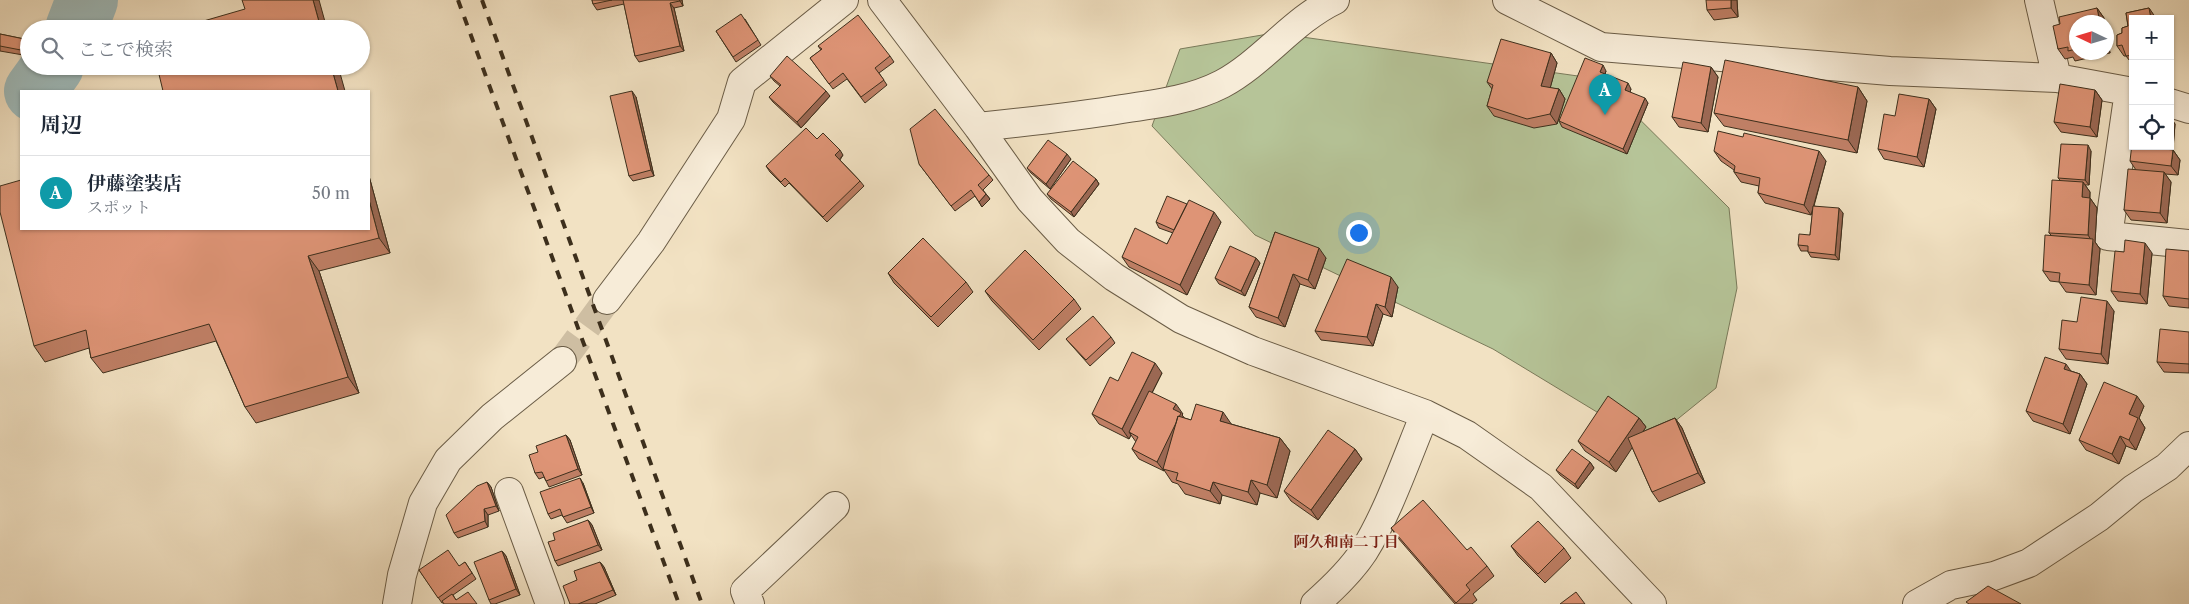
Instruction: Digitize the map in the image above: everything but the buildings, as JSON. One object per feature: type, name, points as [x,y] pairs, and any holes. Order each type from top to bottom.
[{"type":"street","points":[[607,300],[651,242],[731,119],[742,82],[844,0]]},
{"type":"street","points":[[882,0],[1036,206],[1068,241],[1114,277],[1182,319],[1252,351],[1425,414],[1467,434],[1541,487],[1652,604]]},
{"type":"street","points":[[978,127],[1076,116],[1174,101],[1222,84],[1266,52],[1319,8],[1335,0]]},
{"type":"street","points":[[1507,0],[1601,47],[1890,71],[2057,78],[2129,92]]},
{"type":"street","points":[[2039,0],[2057,78]]},
{"type":"street","points":[[2174,104],[2189,109]]},
{"type":"street","points":[[2129,105],[2108,236],[2189,244]]},
{"type":"street","points":[[397,604],[402,574],[422,503],[448,460],[492,417],[562,361]]},
{"type":"street","points":[[1314,604],[1331,590],[1364,551],[1425,414]]},
{"type":"street","points":[[1916,604],[1951,585],[1994,576],[2029,563],[2099,517],[2133,489],[2167,467],[2189,446]]},
{"type":"street","points":[[509,492],[550,604]]},
{"type":"street","points":[[750,604],[745,591],[835,506]]},
{"type":"green space","points":[[1274,33],[1599,79],[1729,208],[1737,288],[1716,388],[1648,443],[1493,349],[1255,235],[1152,126],[1180,49]]},
{"type":"waterway","points":[[79,20],[87,0]]},
{"type":"waterway","points":[[36,90],[47,75]]},
{"type":"tunnel","points":[[562,361],[607,300]]},
{"type":"railway","points":[[458,0],[679,604]]},
{"type":"railway","points":[[482,0],[702,604]]},
{"type":"place","name":"伊藤塗装店","points":[[1605,115]]},
{"type":"district","name":"阿久和南二丁目","points":[[1346,541]]}]
